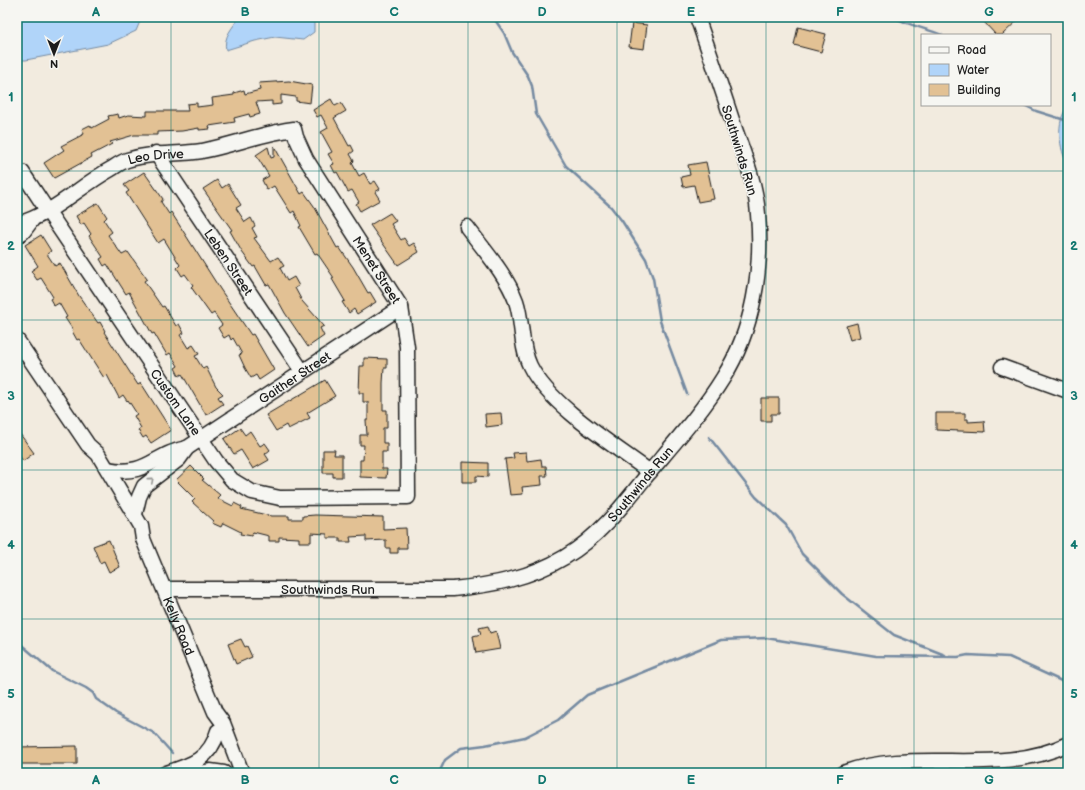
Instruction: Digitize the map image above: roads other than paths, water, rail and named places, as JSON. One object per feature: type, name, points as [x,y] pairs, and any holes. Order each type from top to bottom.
[{"type":"street","name":"Southwinds Run","points":[[164,589],[453,589],[488,586],[520,578],[566,557],[605,524],[704,406],[724,377],[737,350],[752,306],[758,271],[758,213],[752,178],[698,17]]},
{"type":"street","name":"Leo Drive","points":[[17,224],[32,220],[99,175],[126,160],[156,153],[201,151],[278,131],[294,129]]},
{"type":"street","name":"Menet Street","points":[[294,129],[306,159],[401,307],[407,347],[408,498]]},
{"type":"street","name":"Leben Street","points":[[156,153],[302,371]]},
{"type":"street","name":"Custom Lane","points":[[22,172],[216,461],[232,480],[252,492],[280,498],[408,498]]},
{"type":"street","name":"Leo Drive","points":[[17,236],[23,232],[32,220]]},
{"type":"street","points":[[467,227],[503,276],[515,299],[521,318],[529,365],[539,381],[556,399],[582,421],[650,472]]},
{"type":"street","name":"Gaither Street","points":[[108,470],[137,470],[149,466],[174,450],[187,448],[202,440],[302,371],[401,307]]},
{"type":"street","name":"Kelly Road","points":[[17,340],[88,445],[98,454],[135,514],[141,526],[143,539],[215,712],[223,723],[242,773]]},
{"type":"street","points":[[1002,367],[1068,391]]},
{"type":"street","name":"Kelly Road","points":[[88,445],[92,458],[134,529],[143,539]]},
{"type":"street","name":"Gaither Street","points":[[135,514],[139,497],[144,486],[179,459],[187,448]]},
{"type":"street","name":"Kelly Road","points":[[215,712],[218,731],[235,773]]},
{"type":"street","points":[[166,773],[202,757],[212,746],[218,731]]},
{"type":"street","points":[[843,773],[854,769],[884,764],[1024,758],[1056,750],[1068,744]]},
{"type":"street","points":[[200,773],[210,771],[224,773]]},
{"type":"water","points":[[23,17],[139,17],[141,19],[136,31],[108,44],[26,60],[17,60],[17,25]]},
{"type":"water","points":[[240,17],[314,17],[314,32],[303,40],[275,37],[255,41],[226,50],[225,45],[227,37]]},
{"type":"water","points":[[1068,106],[1068,166],[1062,151],[1060,127],[1064,112]]},
{"type":"waterway","points":[[493,17],[504,33],[512,52],[528,76],[532,86],[536,114],[566,166],[611,207],[622,221],[646,259],[653,278],[660,321],[687,394]]},
{"type":"waterway","points":[[894,17],[906,23],[940,34]]},
{"type":"waterway","points":[[1026,106],[1036,111],[1068,121]]},
{"type":"waterway","points":[[709,437],[756,497],[786,525],[802,554],[842,594],[894,635],[945,655]]},
{"type":"waterway","points":[[439,773],[445,760],[461,748],[525,737],[558,720],[587,695],[721,640],[766,638],[876,656],[958,657],[968,655],[1009,657],[1068,684]]},
{"type":"waterway","points":[[17,641],[52,671],[86,688],[93,693],[96,699],[116,713],[154,733],[172,753]]}]
